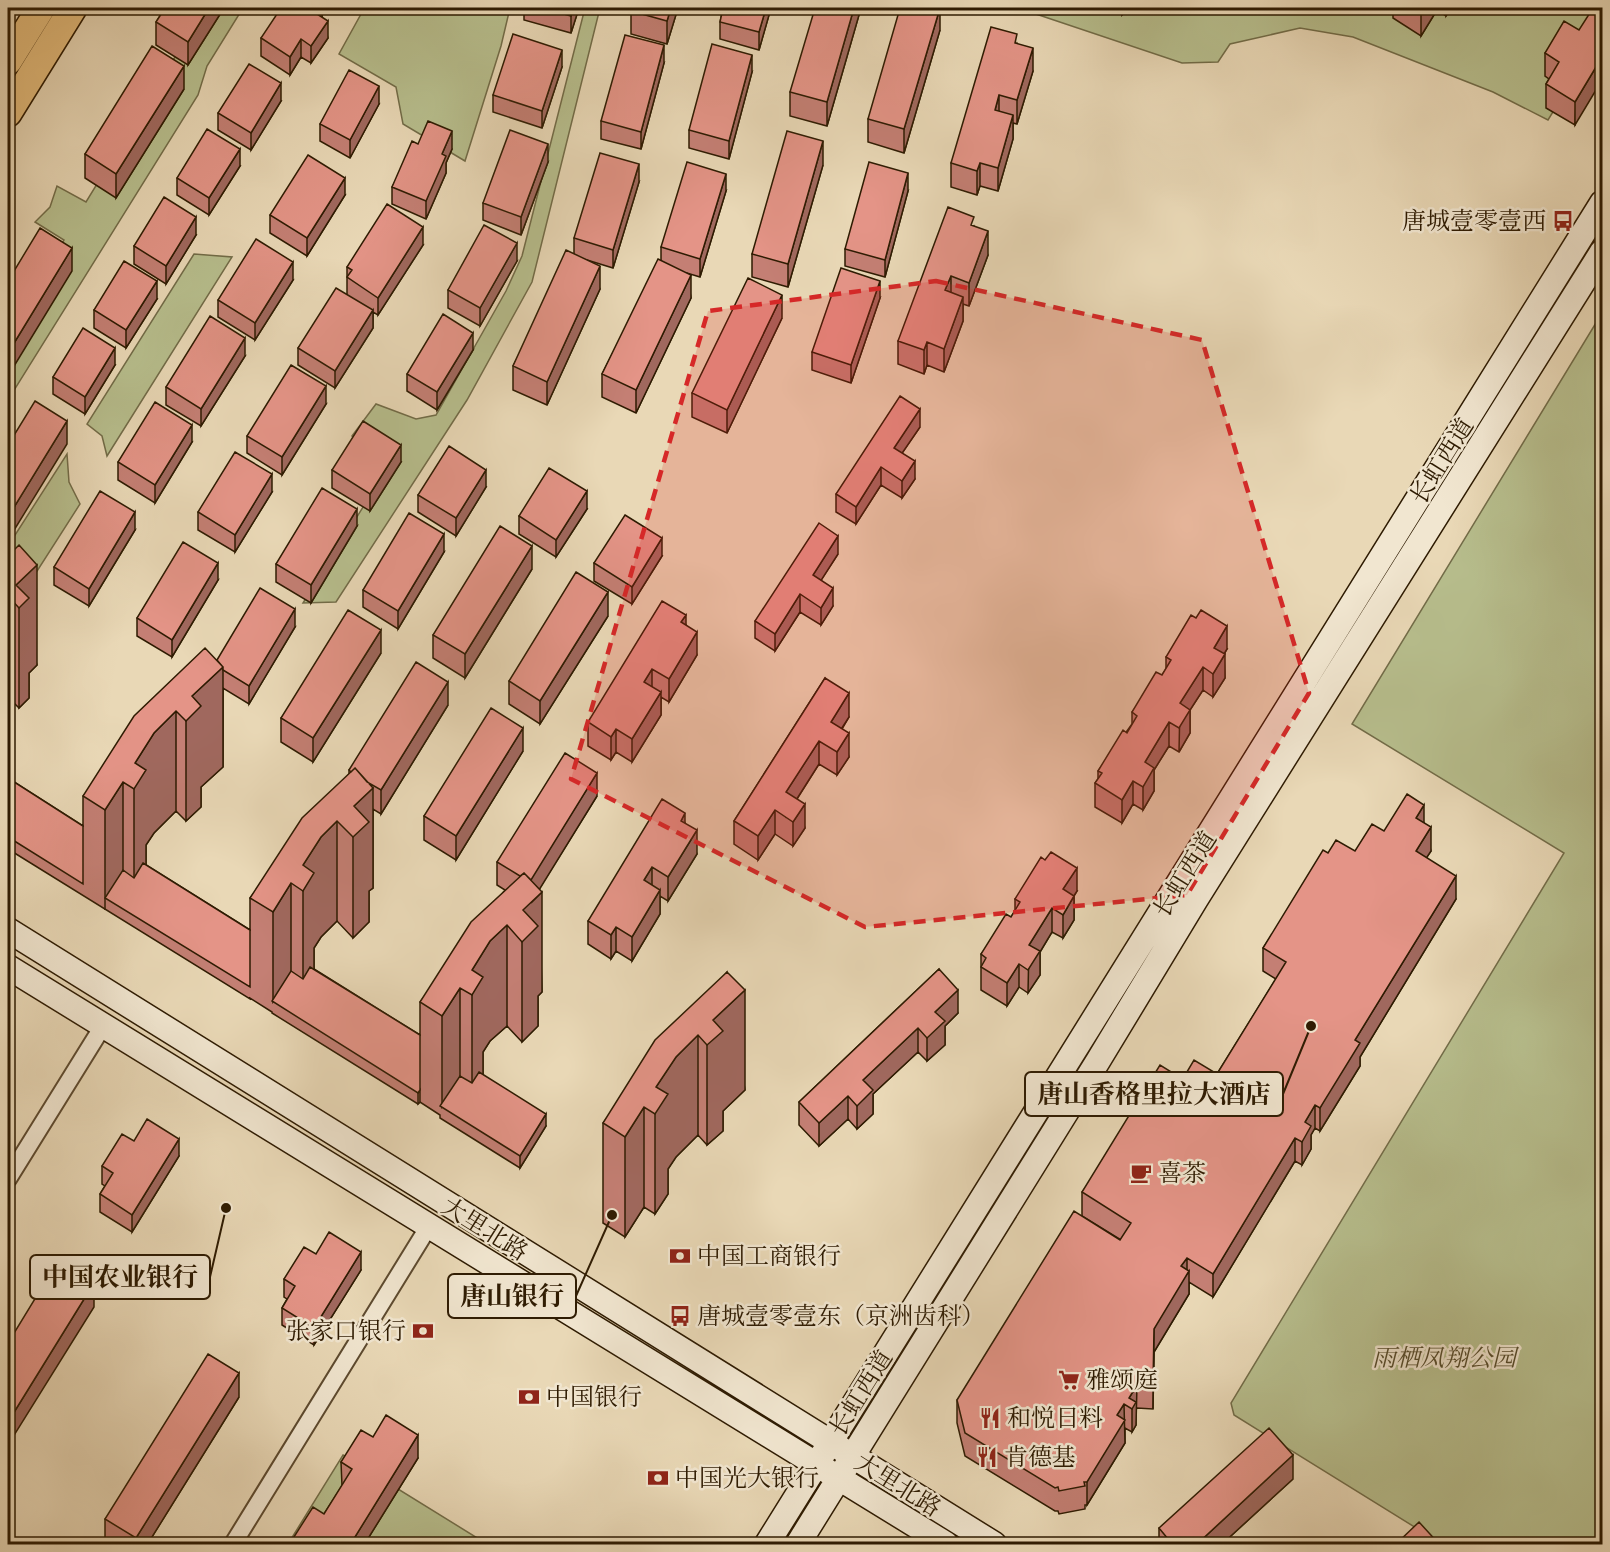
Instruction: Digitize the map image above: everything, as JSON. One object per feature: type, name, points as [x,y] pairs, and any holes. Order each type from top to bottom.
[{"type":"main road","points":[[8,61],[41,8]]},
{"type":"main road","points":[[8,112],[73,8]]},
{"type":"main road","name":"长虹西道","points":[[767,1545],[1602,203]]},
{"type":"main road","name":"长虹西道","points":[[798,1545],[1202,889],[1602,252]]},
{"type":"main road","name":"大里北路","points":[[8,930],[994,1545]]},
{"type":"main road","name":"大里北路","points":[[8,967],[946,1545]]},
{"type":"street","points":[[8,1179],[103,1026]]},
{"type":"street","points":[[233,1545],[429,1226]]},
{"type":"highlighted area","points":[[936,281],[1202,340],[1309,693],[1187,895],[865,927],[571,779],[708,311]]},
{"type":"green space","points":[[205,8],[243,8],[207,66],[198,95],[8,400],[8,331],[64,240],[35,222],[50,207],[57,186],[86,202]]},
{"type":"green space","points":[[351,8],[510,8],[501,46],[465,161],[403,124],[396,87],[339,54],[361,14]]},
{"type":"green space","points":[[585,8],[600,8],[532,282],[467,400],[336,602],[303,603],[395,456],[352,436],[376,404],[416,419],[436,415],[506,291],[522,256]]},
{"type":"green space","points":[[1018,8],[1602,8],[1602,32],[1548,120],[1493,92],[1353,37],[1300,28],[1230,44],[1218,62],[1182,63]]},
{"type":"green space","points":[[194,254],[232,257],[107,456],[102,436],[87,424]]},
{"type":"green space","name":"雨栖凤翔公园","points":[[1602,313],[1602,1544],[1442,1544],[1234,1415],[1231,1403],[1564,853],[1352,724]]},
{"type":"green space","points":[[67,454],[69,482],[80,504],[32,579],[8,566],[8,546]]},
{"type":"green space","points":[[343,1455],[487,1544],[288,1544]]},
{"type":"building","points":[[165,8],[209,8],[188,42],[156,22]]},
{"type":"building","points":[[281,8],[318,8],[314,12],[328,21],[311,46],[301,39],[290,57],[261,38]]},
{"type":"building","points":[[543,8],[573,8],[571,16]]},
{"type":"building","points":[[632,8],[671,8],[667,21],[631,11]]},
{"type":"building","points":[[723,8],[766,8],[759,32],[720,22]]},
{"type":"building","points":[[815,8],[854,8],[827,102],[790,92]]},
{"type":"building","points":[[900,8],[940,8],[904,129],[868,119]]},
{"type":"building","points":[[1593,8],[1602,8],[1602,57],[1575,102],[1546,84],[1559,62],[1545,53],[1564,21],[1579,30]]},
{"type":"building","points":[[991,27],[1017,34],[1015,43],[1033,48],[1017,100],[999,95],[995,110],[1013,115],[998,168],[980,163],[977,171],[951,163]]},
{"type":"building","points":[[513,34],[562,50],[542,111],[493,95]]},
{"type":"building","points":[[625,35],[664,45],[641,132],[601,121]]},
{"type":"building","points":[[712,44],[752,55],[729,141],[689,130]]},
{"type":"building","points":[[152,46],[184,66],[116,174],[85,154]]},
{"type":"building","points":[[249,64],[281,83],[251,133],[218,113]]},
{"type":"building","points":[[349,70],[379,86],[350,140],[320,124]]},
{"type":"building","points":[[428,121],[452,131],[442,154],[446,156],[426,201],[392,187],[412,141],[418,144]]},
{"type":"building","points":[[207,129],[240,149],[209,198],[177,178]]},
{"type":"building","points":[[510,130],[548,144],[521,217],[483,203]]},
{"type":"building","points":[[787,131],[823,141],[788,264],[752,254]]},
{"type":"building","points":[[600,153],[639,164],[613,250],[574,238]]},
{"type":"building","points":[[308,155],[345,178],[307,238],[270,215]]},
{"type":"building","points":[[687,162],[726,174],[700,259],[661,247]]},
{"type":"building","points":[[869,162],[908,173],[885,260],[845,249]]},
{"type":"building","points":[[164,197],[196,217],[166,266],[134,246]]},
{"type":"building","points":[[387,204],[423,227],[378,298],[347,277],[352,270],[347,267]]},
{"type":"building","points":[[948,207],[974,217],[971,225],[988,231],[969,283],[951,276],[945,290],[963,297],[944,349],[927,342],[924,350],[898,341]]},
{"type":"building","points":[[484,225],[517,243],[480,308],[448,290]]},
{"type":"building","points":[[40,228],[72,248],[8,353],[8,281]]},
{"type":"building","points":[[256,239],[293,262],[255,323],[218,300]]},
{"type":"building","points":[[566,250],[600,266],[547,382],[513,366]]},
{"type":"building","points":[[658,259],[691,275],[636,390],[602,374]]},
{"type":"building","points":[[124,261],[157,281],[126,330],[94,310]]},
{"type":"building","points":[[841,268],[880,281],[851,365],[812,352]]},
{"type":"building","points":[[748,278],[782,295],[727,410],[692,393]]},
{"type":"building","points":[[336,288],[373,310],[335,371],[298,348]]},
{"type":"building","points":[[443,314],[473,333],[437,392],[407,374]]},
{"type":"building","points":[[210,316],[245,338],[201,409],[166,387]]},
{"type":"building","points":[[83,328],[115,348],[85,397],[53,377]]},
{"type":"building","points":[[291,365],[326,386],[282,457],[247,436]]},
{"type":"building","points":[[900,396],[920,409],[894,448],[915,461],[902,481],[881,467],[856,507],[836,494]]},
{"type":"building","points":[[35,401],[67,421],[8,517],[8,445]]},
{"type":"building","points":[[155,402],[192,425],[155,485],[118,462]]},
{"type":"building","points":[[363,421],[401,445],[370,494],[332,470]]},
{"type":"building","points":[[449,446],[486,470],[456,518],[418,495]]},
{"type":"building","points":[[235,452],[272,474],[235,535],[198,512]]},
{"type":"building","points":[[549,468],[587,491],[556,540],[519,516]]},
{"type":"building","points":[[322,488],[357,509],[311,585],[276,564]]},
{"type":"building","points":[[100,491],[135,512],[89,589],[54,567]]},
{"type":"building","points":[[409,513],[444,534],[398,611],[363,590]]},
{"type":"building","points":[[625,515],[662,538],[632,587],[594,563]]},
{"type":"building","points":[[819,523],[838,536],[813,575],[833,588],[821,608],[800,594],[775,634],[755,621]]},
{"type":"building","points":[[500,526],[532,546],[465,654],[433,635]]},
{"type":"building","points":[[183,542],[218,563],[172,640],[137,618]]},
{"type":"building","points":[[19,545],[37,565],[16,585],[29,598],[19,608],[8,596],[8,556]]},
{"type":"building","points":[[576,572],[608,592],[540,701],[509,681]]},
{"type":"building","points":[[260,588],[295,609],[249,686],[223,670],[217,660]]},
{"type":"building","points":[[662,601],[686,615],[681,622],[697,632],[669,679],[652,669],[644,682],[661,692],[632,739],[616,729],[611,737],[588,722]]},
{"type":"building","points":[[348,610],[381,630],[313,738],[281,718]]},
{"type":"building","points":[[1201,610],[1227,626],[1214,648],[1225,654],[1213,674],[1203,667],[1180,703],[1190,710],[1179,728],[1169,722],[1145,762],[1154,768],[1143,787],[1133,781],[1122,800],[1095,783],[1102,773],[1098,771],[1123,730],[1127,733],[1137,716],[1132,712],[1156,672],[1162,675],[1171,660],[1166,657],[1191,615],[1196,618]]},
{"type":"building","points":[[205,648],[223,667],[192,696],[201,706],[186,721],[176,711],[154,733],[135,763],[146,770],[134,789],[123,782],[105,810],[83,796],[134,716]]},
{"type":"building","points":[[416,662],[448,682],[381,790],[367,782],[355,768],[351,772],[349,770]]},
{"type":"building","points":[[825,678],[849,693],[831,722],[849,733],[837,752],[819,741],[786,792],[805,804],[793,822],[775,810],[758,836],[734,821]]},
{"type":"building","points":[[491,708],[523,728],[456,836],[424,816]]},
{"type":"building","points":[[565,753],[597,773],[531,880],[524,873],[520,876],[497,862]]},
{"type":"building","points":[[355,768],[373,788],[354,806],[369,822],[353,837],[337,821],[321,837],[303,865],[314,873],[303,891],[291,883],[273,912],[250,898],[302,818]]},
{"type":"building","points":[[8,778],[83,826],[83,884],[8,837]]},
{"type":"building","points":[[1407,794],[1424,805],[1416,818],[1431,827],[1416,851],[1456,876],[1355,1040],[1360,1043],[1320,1108],[1315,1105],[1305,1122],[1311,1126],[1302,1142],[1295,1138],[1213,1274],[1187,1258],[1181,1266],[1189,1271],[1154,1329],[1153,1385],[1137,1385],[1129,1398],[1136,1402],[1132,1409],[1124,1404],[1117,1415],[1125,1420],[1087,1482],[1084,1482],[1085,1486],[1059,1491],[1058,1487],[1055,1488],[965,1433],[957,1400],[1074,1211],[1120,1240],[1131,1223],[1082,1192],[1160,1065],[1184,1077],[1194,1060],[1217,1074],[1286,962],[1263,948],[1323,850],[1328,853],[1336,840],[1355,851],[1372,824],[1384,831]]},
{"type":"building","points":[[662,799],[685,813],[681,821],[697,830],[668,877],[652,867],[644,880],[660,890],[632,937],[616,927],[611,935],[588,921]]},
{"type":"building","points":[[1051,852],[1077,868],[1063,889],[1074,896],[1063,915],[1052,908],[1029,945],[1040,951],[1028,970],[1019,964],[1007,983],[981,967],[986,958],[981,954],[1006,914],[1011,917],[1020,902],[1015,899],[1041,857],[1045,860]]},
{"type":"building","points":[[143,863],[250,930],[250,987],[105,898],[123,870],[134,878]]},
{"type":"building","points":[[524,873],[542,892],[523,910],[538,926],[522,942],[507,925],[490,941],[472,970],[483,977],[472,995],[460,988],[442,1016],[420,1002],[471,922]]},
{"type":"building","points":[[310,967],[420,1035],[420,1090],[418,1093],[272,1001],[291,971],[303,979]]},
{"type":"building","points":[[939,969],[958,990],[935,1012],[945,1021],[927,1038],[918,1028],[863,1080],[873,1090],[857,1106],[848,1096],[819,1123],[799,1102]]},
{"type":"building","points":[[727,972],[745,990],[713,1020],[723,1031],[707,1045],[698,1035],[676,1057],[656,1087],[668,1094],[655,1114],[644,1107],[625,1137],[603,1123],[655,1040]]},
{"type":"building","points":[[479,1072],[546,1114],[520,1156],[440,1106],[460,1076],[472,1083]]},
{"type":"building","points":[[147,1119],[179,1139],[132,1215],[100,1194],[113,1173],[102,1166],[122,1134],[134,1141]]},
{"type":"building","points":[[329,1232],[361,1252],[314,1328],[282,1308],[295,1286],[284,1279],[304,1247],[316,1254]]},
{"type":"building","points":[[58,1261],[94,1283],[8,1422],[8,1343]]},
{"type":"building","points":[[208,1354],[239,1373],[136,1538],[105,1519]]},
{"type":"building","points":[[386,1415],[418,1435],[350,1545],[299,1545],[292,1540],[313,1507],[324,1514],[352,1469],[341,1462],[361,1430],[373,1437]]},
{"type":"building","points":[[1269,1428],[1293,1455],[1196,1545],[1173,1545],[1159,1528]]},
{"type":"building","points":[[1419,1522],[1440,1545],[1395,1545]]},
{"type":"place","name":"唐城壹零壹西","points":[[1563,221]]},
{"type":"place","name":"唐山香格里拉大酒店","points":[[1311,1026]]},
{"type":"place","name":"喜茶","points":[[1141,1173]]},
{"type":"place","name":"中国农业银行","points":[[226,1208]]},
{"type":"place","name":"唐山银行","points":[[612,1215]]},
{"type":"place","name":"中国工商银行","points":[[680,1256]]},
{"type":"place","name":"唐城壹零壹东（京洲齿科）","points":[[680,1316]]},
{"type":"place","name":"张家口银行","points":[[423,1331]]},
{"type":"place","name":"雅颂庭","points":[[1069,1380]]},
{"type":"place","name":"中国银行","points":[[529,1397]]},
{"type":"place","name":"和悦日料","points":[[990,1418]]},
{"type":"place","name":"肯德基","points":[[987,1457]]},
{"type":"place","name":"中国光大银行","points":[[658,1478]]}]
